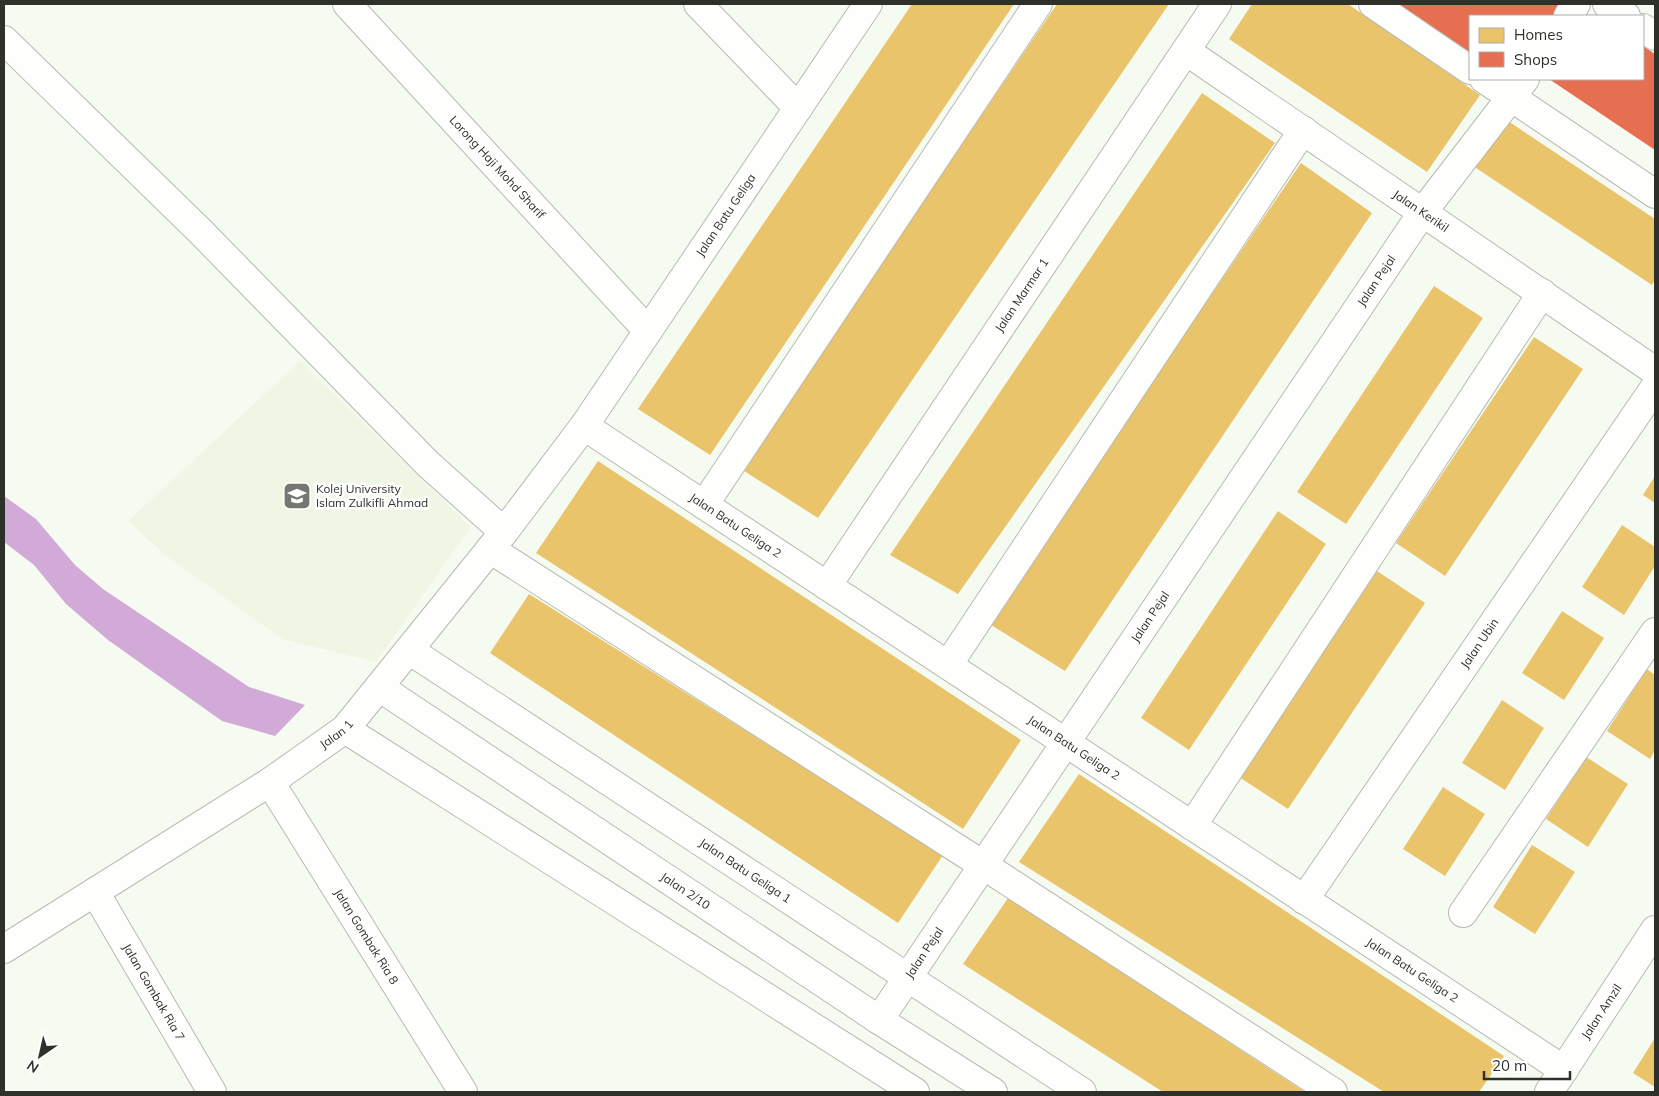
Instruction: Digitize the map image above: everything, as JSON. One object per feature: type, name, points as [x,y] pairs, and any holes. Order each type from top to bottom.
[{"type":"street","name":"Lorong Haji Mohd Sharif","points":[[347,4],[648,331]]},
{"type":"street","points":[[698,4],[798,108]]},
{"type":"street","name":"Jalan Batu Geliga","points":[[584,426],[868,4]]},
{"type":"street","points":[[704,505],[1038,4]]},
{"type":"street","name":"Jalan Marmar 1","points":[[827,586],[1217,4]]},
{"type":"street","points":[[1373,4],[1469,69]]},
{"type":"street","points":[[1569,15],[1576,4]]},
{"type":"street","points":[[1607,4],[1624,15]]},
{"type":"street","points":[[1644,29],[1655,36]]},
{"type":"street","points":[[4,40],[200,231],[428,464],[497,540],[984,865],[1333,1092]]},
{"type":"street","name":"Jalan Kerikil","points":[[1186,52],[1655,371]]},
{"type":"street","points":[[1488,80],[1518,88],[1655,194]]},
{"type":"street","name":"Jalan Pejal","points":[[879,1020],[1422,213],[1518,88]]},
{"type":"street","points":[[948,666],[1303,130]]},
{"type":"street","points":[[1192,826],[1542,293]]},
{"type":"street","name":"Jalan Ubin","points":[[1304,900],[1655,387]]},
{"type":"street","name":"Jalan Batu Geliga 2","points":[[584,426],[1304,900],[1557,1081]]},
{"type":"street","name":"Jalan 1","points":[[4,949],[270,782],[345,729],[497,540],[584,426]]},
{"type":"street","points":[[1463,913],[1655,632]]},
{"type":"street","name":"Jalan Batu Geliga 1","points":[[409,650],[1082,1092]]},
{"type":"street","name":"Jalan 2/10","points":[[379,687],[879,1020],[993,1092]]},
{"type":"street","points":[[345,729],[915,1092]]},
{"type":"street","name":"Jalan Gombak Ria 8","points":[[270,782],[454,1089]]},
{"type":"street","name":"Jalan Gombak Ria 7","points":[[95,892],[212,1092]]},
{"type":"street","name":"Jalan Amzil","points":[[1557,1081],[1655,930]]},
{"type":"shaded area","name":"Kolej University Islam Zulkifli Ahmad","points":[[300,361],[471,527],[376,662],[282,639],[165,555],[128,521]]},
{"type":"shaded area","points":[[4,496],[36,519],[75,565],[103,589],[249,687],[305,705],[275,736],[222,721],[108,640],[66,604],[34,565],[4,542]]},
{"type":"building: Homes","points":[[912,4],[1014,4],[710,455],[638,409]]},
{"type":"building: Homes","points":[[1057,4],[1169,4],[818,518],[741,469]]},
{"type":"building: Homes","points":[[1252,4],[1348,4],[1480,95],[1427,172],[1229,39]]},
{"type":"building: Homes","points":[[1202,93],[1275,143],[958,594],[890,555]]},
{"type":"building: Homes","points":[[1505,119],[1655,219],[1655,280],[1652,285],[1473,166]]},
{"type":"building: Homes","points":[[1301,163],[1372,213],[1065,671],[988,623]]},
{"type":"building: Homes","points":[[1434,286],[1483,318],[1346,524],[1297,492]]},
{"type":"building: Homes","points":[[1534,337],[1583,369],[1445,576],[1396,543]]},
{"type":"building: Homes","points":[[598,461],[1021,740],[963,829],[536,553]]},
{"type":"building: Homes","points":[[1655,476],[1655,503],[1643,495]]},
{"type":"building: Homes","points":[[1278,511],[1326,544],[1189,750],[1141,718]]},
{"type":"building: Homes","points":[[1622,525],[1655,547],[1655,566],[1624,615],[1582,587]]},
{"type":"building: Homes","points":[[1377,571],[1425,603],[1288,809],[1239,777]]},
{"type":"building: Homes","points":[[529,594],[943,855],[898,923],[490,653]]},
{"type":"building: Homes","points":[[1562,611],[1604,638],[1564,700],[1522,673]]},
{"type":"building: Homes","points":[[1647,669],[1655,675],[1655,750],[1650,759],[1607,731]]},
{"type":"building: Homes","points":[[1502,700],[1544,728],[1505,790],[1462,763]]},
{"type":"building: Homes","points":[[1586,757],[1628,784],[1588,847],[1546,819]]},
{"type":"building: Homes","points":[[1079,774],[1504,1056],[1479,1092],[1384,1092],[1019,862]]},
{"type":"building: Homes","points":[[1443,787],[1485,814],[1445,876],[1403,849]]},
{"type":"building: Homes","points":[[1532,845],[1575,872],[1535,934],[1493,907]]},
{"type":"building: Homes","points":[[1008,898],[1305,1092],[1163,1092],[963,964]]},
{"type":"building: Homes","points":[[1655,1038],[1655,1087],[1633,1073]]},
{"type":"building: Shops","points":[[1397,4],[1567,4],[1559,15],[1469,15],[1469,53]]},
{"type":"building: Shops","points":[[1644,47],[1655,54],[1655,150],[1550,80],[1644,80]]},
{"type":"place","name":"Kolej University Islam Zulkifli Ahmad","points":[[297,496]]}]
